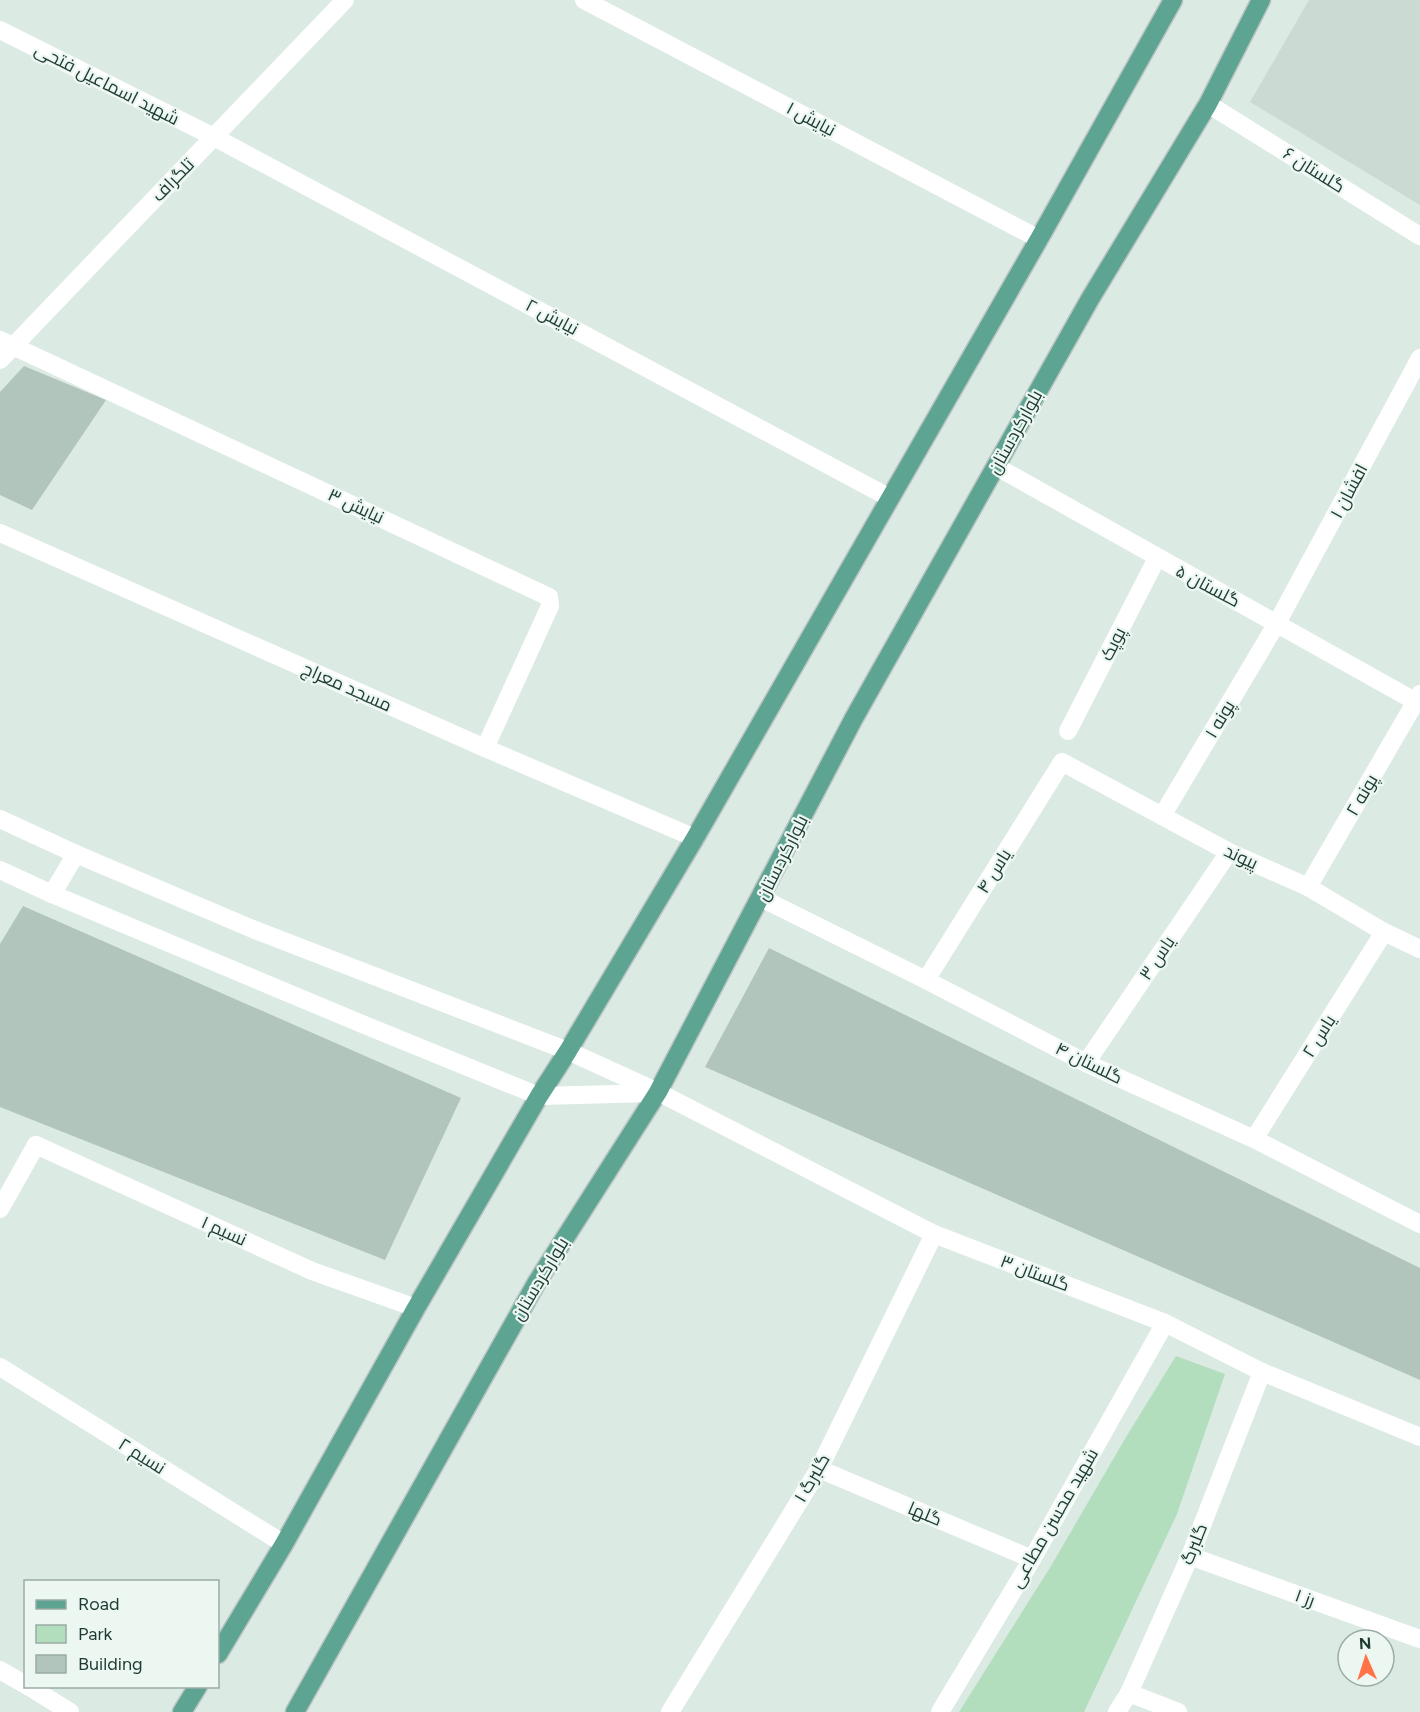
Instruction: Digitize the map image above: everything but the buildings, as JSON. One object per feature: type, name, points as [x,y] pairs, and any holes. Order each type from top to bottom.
[{"type":"main road","points":[[219,1652],[284,1544],[539,1095],[568,1051],[695,838],[1173,0]]},
{"type":"main road","name":"بلوارکردستان","points":[[295,1712],[537,1282],[658,1092],[854,718],[1090,299],[1208,104],[1261,0]]},
{"type":"main road","points":[[182,1712],[197,1688]]},
{"type":"street","name":"تلگراف","points":[[0,360],[7,343],[214,137],[345,0]]},
{"type":"street","name":"نیایش ۱","points":[[584,0],[1039,238]]},
{"type":"street","name":"شهید اسماعیل فتحی","points":[[0,30],[214,137]]},
{"type":"street","name":"گلستان ۶","points":[[1208,104],[1420,236]]},
{"type":"street","name":"نیایش ۲","points":[[214,137],[890,498]]},
{"type":"street","name":"نیایش ۳","points":[[7,343],[549,597],[550,606],[485,748]]},
{"type":"street","name":"افشان ۱","points":[[1277,623],[1420,358]]},
{"type":"street","name":"گلستان ۵","points":[[997,467],[1157,558],[1419,700]]},
{"type":"street","name":"مسجد معراج","points":[[0,533],[485,748],[695,838]]},
{"type":"street","name":"پوپک","points":[[1068,731],[1157,558]]},
{"type":"street","name":"پونه ۱","points":[[1162,816],[1277,623]]},
{"type":"street","name":"پونه ۲","points":[[1308,887],[1419,700]]},
{"type":"street","name":"پیوند","points":[[1062,762],[1229,852],[1308,887],[1384,932],[1420,949]]},
{"type":"street","name":"یاس ۴","points":[[926,980],[1062,762]]},
{"type":"street","name":"گلستان ۳","points":[[0,819],[255,930],[568,1051],[658,1092],[934,1234],[1165,1323],[1262,1372],[1420,1437]]},
{"type":"street","name":"یاس ۳","points":[[1086,1063],[1229,852]]},
{"type":"street","points":[[52,894],[76,854]]},
{"type":"street","points":[[0,870],[367,1026],[539,1095],[658,1092]]},
{"type":"street","name":"گلستان ۴","points":[[761,898],[1086,1063],[1254,1139],[1420,1224]]},
{"type":"street","name":"یاس ۲","points":[[1254,1139],[1384,932]]},
{"type":"street","name":"نسیم ۱","points":[[0,1209],[36,1145],[312,1271],[416,1308]]},
{"type":"street","name":"گلبرگ ۱","points":[[670,1712],[819,1469],[934,1234]]},
{"type":"street","name":"شهید محسن مطاعی","points":[[940,1712],[1032,1559],[1165,1323]]},
{"type":"street","name":"نسیم ۲","points":[[0,1367],[284,1544]]},
{"type":"street","name":"گلبرگ","points":[[1117,1712],[1129,1693],[1190,1556],[1262,1372]]},
{"type":"street","name":"گلها","points":[[819,1469],[1032,1559]]},
{"type":"street","name":"رز ۱","points":[[1190,1556],[1420,1639]]},
{"type":"street","points":[[0,1670],[24,1684]]},
{"type":"street","points":[[30,1688],[70,1712]]},
{"type":"street","points":[[1129,1693],[1178,1712]]},
{"type":"shaded area","points":[[1309,0],[1420,0],[1420,205],[1250,102]]},
{"type":"green space","points":[[1176,1356],[1225,1374],[1177,1514],[1084,1712],[959,1712],[1051,1566]]}]
